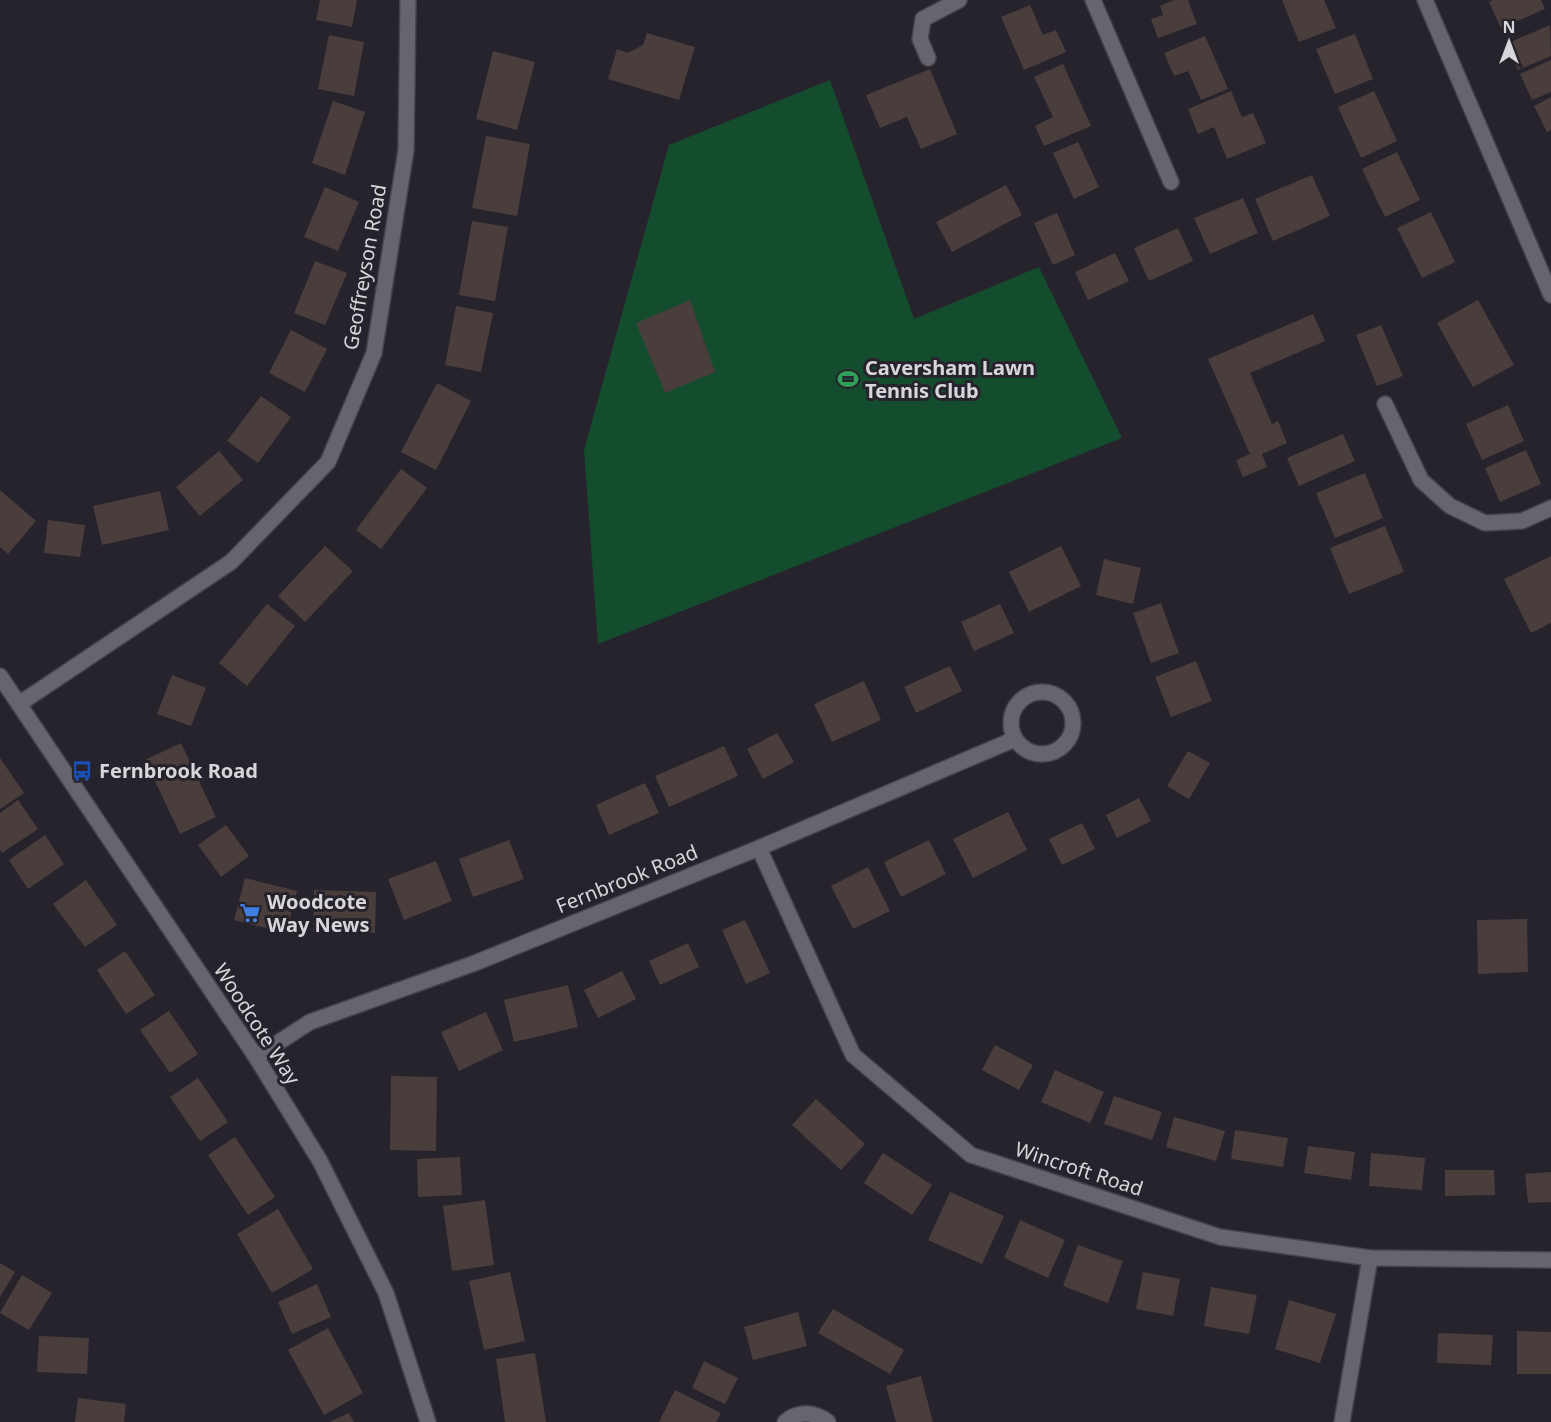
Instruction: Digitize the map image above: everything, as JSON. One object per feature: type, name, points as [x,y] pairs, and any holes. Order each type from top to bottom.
[{"type":"street","name":"Geoffreyson Road","points":[[19,704],[231,562],[328,462],[374,353],[406,150],[408,0]]},
{"type":"street","points":[[928,58],[920,39],[923,19],[959,0]]},
{"type":"street","points":[[1092,0],[1171,182]]},
{"type":"street","points":[[1425,0],[1551,295]]},
{"type":"street","points":[[1385,404],[1421,480],[1450,506],[1485,523],[1522,521],[1551,508]]},
{"type":"street","name":"Woodcote Way","points":[[0,676],[256,1057],[320,1161],[386,1293],[428,1422]]},
{"type":"street","points":[[1050,692],[1059,696],[1067,704],[1074,723],[1068,742],[1060,750],[1051,754],[1030,753],[1015,739],[1011,729],[1014,709],[1029,694],[1050,692]]},
{"type":"street","name":"Fernbrook Road","points":[[256,1057],[310,1022],[475,963],[759,848],[1015,739]]},
{"type":"street","name":"Wincroft Road","points":[[759,848],[853,1055],[971,1155],[1220,1238],[1370,1258],[1551,1260]]},
{"type":"street","points":[[1342,1422],[1370,1258]]},
{"type":"street","points":[[785,1422],[799,1414],[808,1413],[828,1422]]},
{"type":"green space","name":"Caversham Lawn Tennis Club","points":[[830,80],[914,319],[1039,267],[1122,438],[598,644],[584,450],[669,145]]},
{"type":"building","points":[[320,0],[357,0],[352,27],[316,20]]},
{"type":"building","points":[[1174,0],[1188,0],[1197,24],[1158,38],[1151,19],[1163,15],[1160,6]]},
{"type":"building","points":[[1282,0],[1324,0],[1336,28],[1299,42]]},
{"type":"building","points":[[1493,0],[1541,0],[1545,9],[1501,28],[1489,2]]},
{"type":"building","points":[[1030,5],[1043,35],[1056,30],[1066,52],[1024,70],[1001,17]]},
{"type":"building","points":[[1550,25],[1551,56],[1518,70],[1506,44]]},
{"type":"building","points":[[647,33],[695,47],[679,100],[608,79],[617,49],[628,53],[643,45]]},
{"type":"building","points":[[1355,34],[1373,79],[1335,94],[1316,49]]},
{"type":"building","points":[[329,35],[364,42],[354,96],[318,89]]},
{"type":"building","points":[[1205,36],[1228,89],[1201,100],[1188,71],[1174,76],[1164,53]]},
{"type":"building","points":[[493,51],[535,62],[517,130],[476,119]]},
{"type":"building","points":[[1551,60],[1551,92],[1532,100],[1520,74]]},
{"type":"building","points":[[1063,64],[1091,126],[1044,146],[1035,126],[1053,117],[1034,77]]},
{"type":"building","points":[[930,69],[957,134],[921,149],[907,117],[880,128],[866,95]]},
{"type":"building","points":[[1231,91],[1242,117],[1253,113],[1266,143],[1227,159],[1214,127],[1198,134],[1188,109]]},
{"type":"building","points":[[1374,91],[1397,141],[1361,158],[1338,107]]},
{"type":"building","points":[[1551,97],[1551,130],[1547,132],[1534,106]]},
{"type":"building","points":[[333,101],[365,112],[345,175],[312,163]]},
{"type":"building","points":[[486,136],[530,144],[517,216],[472,208]]},
{"type":"building","points":[[1078,142],[1099,187],[1074,199],[1053,153]]},
{"type":"building","points":[[1397,152],[1420,200],[1385,217],[1362,169]]},
{"type":"building","points":[[1312,175],[1330,216],[1273,241],[1255,199]]},
{"type":"building","points":[[1006,185],[1022,215],[952,252],[936,222]]},
{"type":"building","points":[[325,187],[359,202],[338,251],[304,237]]},
{"type":"building","points":[[1243,198],[1258,233],[1210,254],[1194,218]]},
{"type":"building","points":[[1431,212],[1455,262],[1422,278],[1397,228]]},
{"type":"building","points":[[1057,213],[1075,255],[1053,265],[1034,223]]},
{"type":"building","points":[[472,221],[508,227],[495,301],[459,295]]},
{"type":"building","points":[[1178,228],[1193,261],[1149,281],[1134,248]]},
{"type":"building","points":[[1115,253],[1129,281],[1088,300],[1075,272]]},
{"type":"building","points":[[315,261],[347,273],[325,325],[294,313]]},
{"type":"building","points":[[690,300],[715,372],[665,393],[636,323]]},
{"type":"building","points":[[1478,300],[1514,365],[1473,387],[1437,323]]},
{"type":"building","points":[[456,306],[493,313],[481,372],[445,365]]},
{"type":"building","points":[[1313,314],[1325,341],[1250,373],[1272,424],[1278,421],[1287,443],[1262,454],[1267,467],[1243,477],[1236,460],[1250,454],[1208,359]]},
{"type":"building","points":[[1381,325],[1403,376],[1377,386],[1356,335]]},
{"type":"building","points":[[291,330],[327,349],[305,392],[269,373]]},
{"type":"building","points":[[437,383],[471,401],[436,470],[401,452]]},
{"type":"building","points":[[261,396],[291,417],[258,463],[227,441]]},
{"type":"building","points":[[1508,405],[1524,441],[1482,460],[1466,424]]},
{"type":"building","points":[[1343,434],[1355,461],[1299,486],[1287,458]]},
{"type":"building","points":[[1526,450],[1541,484],[1500,502],[1485,468]]},
{"type":"building","points":[[219,451],[243,480],[200,516],[176,487]]},
{"type":"building","points":[[401,469],[427,488],[381,549],[356,530]]},
{"type":"building","points":[[1365,473],[1383,518],[1335,538],[1316,493]]},
{"type":"building","points":[[0,490],[36,521],[8,554],[0,547]]},
{"type":"building","points":[[160,491],[169,530],[102,545],[93,506]]},
{"type":"building","points":[[48,520],[85,525],[80,557],[44,553]]},
{"type":"building","points":[[1385,526],[1404,572],[1349,594],[1330,548]]},
{"type":"building","points":[[325,546],[353,571],[305,622],[278,596]]},
{"type":"building","points":[[1061,546],[1081,586],[1029,612],[1009,572]]},
{"type":"building","points":[[1551,556],[1551,623],[1531,633],[1504,579]]},
{"type":"building","points":[[1104,559],[1141,568],[1133,604],[1096,595]]},
{"type":"building","points":[[1161,603],[1179,653],[1151,663],[1133,613]]},
{"type":"building","points":[[267,604],[295,626],[247,686],[219,663]]},
{"type":"building","points":[[1000,604],[1014,633],[974,651],[961,622]]},
{"type":"building","points":[[1196,661],[1212,701],[1171,717],[1155,677]]},
{"type":"building","points":[[950,666],[962,691],[916,713],[904,687]]},
{"type":"building","points":[[172,675],[206,688],[191,726],[157,714]]},
{"type":"building","points":[[864,681],[881,720],[832,742],[814,704]]},
{"type":"building","points":[[777,733],[794,762],[763,779],[747,749]]},
{"type":"building","points":[[181,743],[216,817],[180,834],[145,760]]},
{"type":"building","points":[[724,746],[738,776],[669,807],[655,776]]},
{"type":"building","points":[[1188,751],[1210,763],[1189,799],[1167,786]]},
{"type":"building","points":[[0,758],[24,793],[0,809]]},
{"type":"building","points":[[645,783],[659,813],[609,835],[596,805]]},
{"type":"building","points":[[1139,798],[1151,821],[1117,838],[1106,815]]},
{"type":"building","points":[[18,800],[38,829],[2,853],[0,850],[0,813]]},
{"type":"building","points":[[1008,812],[1027,850],[973,878],[953,839]]},
{"type":"building","points":[[1082,823],[1095,849],[1062,865],[1049,839]]},
{"type":"building","points":[[226,825],[249,856],[221,877],[198,845]]},
{"type":"building","points":[[45,835],[64,864],[28,889],[9,860]]},
{"type":"building","points":[[509,840],[524,879],[473,897],[459,859]]},
{"type":"building","points":[[929,840],[946,874],[901,897],[884,862]]},
{"type":"building","points":[[436,861],[452,901],[404,920],[388,879]]},
{"type":"building","points":[[868,867],[890,911],[853,929],[831,886]]},
{"type":"building","points":[[245,878],[297,891],[286,933],[234,920]]},
{"type":"building","points":[[86,880],[117,925],[85,947],[53,904]]},
{"type":"building","points":[[314,890],[376,892],[375,933],[313,932]]},
{"type":"building","points":[[1527,919],[1528,972],[1478,974],[1477,920]]},
{"type":"building","points":[[745,920],[770,973],[746,984],[722,930]]},
{"type":"building","points":[[688,943],[699,967],[660,985],[649,961]]},
{"type":"building","points":[[125,951],[155,995],[126,1014],[97,970]]},
{"type":"building","points":[[622,971],[636,999],[598,1018],[584,990]]},
{"type":"building","points":[[568,985],[578,1027],[514,1042],[504,1000]]},
{"type":"building","points":[[169,1011],[198,1054],[170,1073],[140,1030]]},
{"type":"building","points":[[486,1012],[503,1050],[459,1071],[441,1032]]},
{"type":"building","points":[[995,1045],[1033,1065],[1019,1090],[982,1070]]},
{"type":"building","points":[[1055,1070],[1104,1092],[1090,1123],[1041,1102]]},
{"type":"building","points":[[391,1076],[437,1077],[436,1151],[390,1150]]},
{"type":"building","points":[[198,1078],[228,1122],[200,1141],[170,1097]]},
{"type":"building","points":[[1114,1096],[1162,1112],[1152,1140],[1104,1124]]},
{"type":"building","points":[[816,1099],[865,1144],[841,1170],[792,1125]]},
{"type":"building","points":[[1174,1117],[1225,1131],[1216,1161],[1166,1147]]},
{"type":"building","points":[[1235,1130],[1288,1138],[1283,1167],[1231,1159]]},
{"type":"building","points":[[235,1137],[275,1197],[248,1215],[208,1155]]},
{"type":"building","points":[[1308,1146],[1355,1152],[1351,1180],[1304,1173]]},
{"type":"building","points":[[883,1153],[932,1185],[912,1215],[864,1183]]},
{"type":"building","points":[[1371,1153],[1425,1158],[1422,1190],[1369,1186]]},
{"type":"building","points":[[460,1157],[462,1195],[418,1197],[417,1159]]},
{"type":"building","points":[[1445,1170],[1494,1170],[1495,1195],[1445,1196]]},
{"type":"building","points":[[1551,1172],[1551,1202],[1528,1203],[1525,1174]]},
{"type":"building","points":[[950,1192],[1004,1216],[982,1264],[928,1240]]},
{"type":"building","points":[[485,1200],[494,1265],[452,1271],[443,1206]]},
{"type":"building","points":[[278,1209],[313,1269],[272,1293],[237,1234]]},
{"type":"building","points":[[1020,1220],[1065,1240],[1048,1278],[1004,1258]]},
{"type":"building","points":[[1078,1245],[1123,1261],[1108,1303],[1063,1286]]},
{"type":"building","points":[[0,1263],[15,1272],[0,1297]]},
{"type":"building","points":[[510,1272],[525,1341],[484,1350],[469,1281]]},
{"type":"building","points":[[1143,1272],[1180,1279],[1173,1316],[1136,1309]]},
{"type":"building","points":[[22,1275],[52,1293],[29,1330],[0,1313]]},
{"type":"building","points":[[317,1284],[331,1317],[292,1334],[278,1302]]},
{"type":"building","points":[[1211,1287],[1257,1295],[1249,1334],[1204,1326]]},
{"type":"building","points":[[1289,1300],[1336,1314],[1320,1363],[1275,1349]]},
{"type":"building","points":[[833,1309],[904,1350],[890,1374],[818,1333]]},
{"type":"building","points":[[798,1312],[807,1346],[753,1360],[744,1327]]},
{"type":"building","points":[[328,1328],[363,1393],[324,1415],[288,1350]]},
{"type":"building","points":[[1517,1331],[1551,1332],[1551,1374],[1517,1374]]},
{"type":"building","points":[[1438,1333],[1493,1335],[1491,1365],[1437,1363]]},
{"type":"building","points":[[39,1336],[89,1338],[87,1374],[37,1372]]},
{"type":"building","points":[[535,1353],[546,1422],[505,1422],[496,1359]]},
{"type":"building","points":[[704,1361],[738,1378],[725,1404],[692,1388]]},
{"type":"building","points":[[921,1376],[933,1422],[896,1422],[886,1386]]},
{"type":"building","points":[[675,1390],[721,1413],[716,1422],[659,1422]]},
{"type":"building","points":[[78,1398],[126,1404],[124,1422],[75,1422]]},
{"type":"building","points":[[349,1413],[354,1422],[329,1422]]},
{"type":"place","name":"Caversham Lawn Tennis Club","points":[[848,379]]},
{"type":"place","name":"Fernbrook Road","points":[[82,771]]},
{"type":"place","name":"Woodcote Way News","points":[[250,913]]}]
